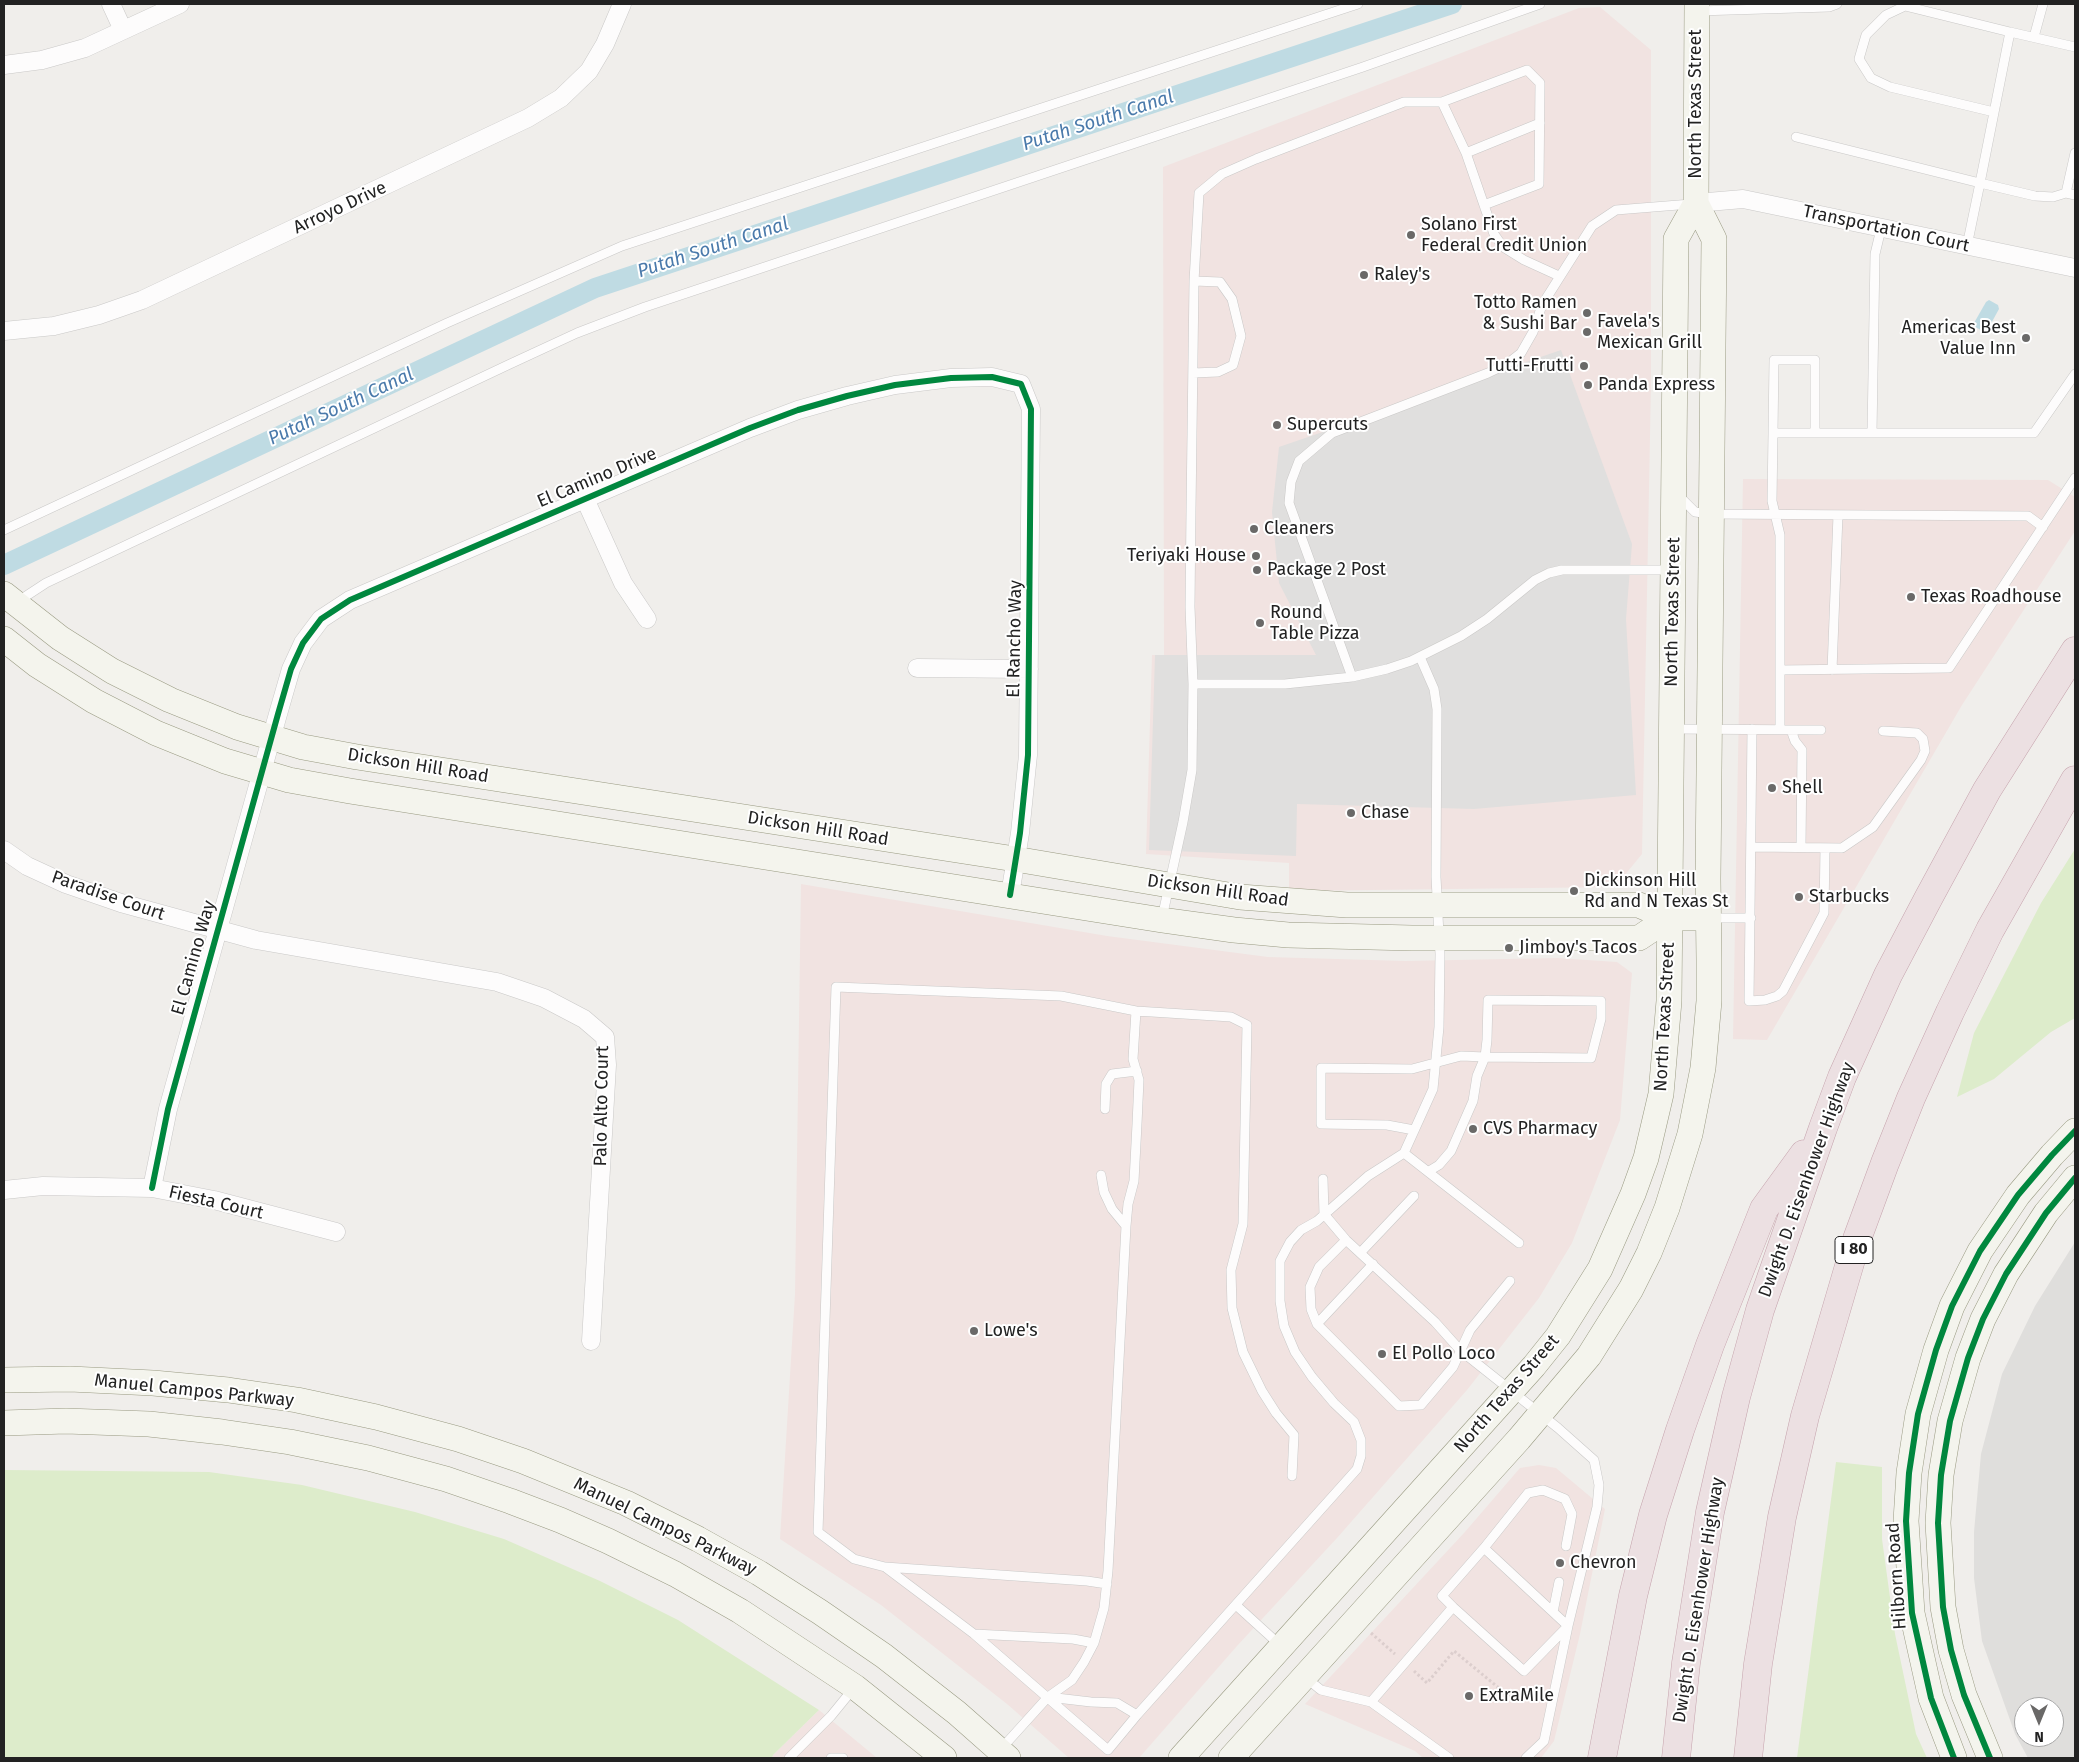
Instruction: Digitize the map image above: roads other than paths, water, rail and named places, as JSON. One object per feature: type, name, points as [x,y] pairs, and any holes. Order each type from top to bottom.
[{"type":"highway","name":"Dwight D. Eisenhower Highway","points":[[1676,1758],[1686,1663],[1710,1512],[1730,1426],[1760,1310],[1823,1128],[1842,1078],[1888,975],[1929,897],[1986,790],[2075,651]]},
{"type":"highway","name":"I 80","points":[[1748,1758],[1758,1664],[1782,1517],[1805,1416],[1857,1239],[1911,1098],[1950,1012],[1990,930],[2075,780]]},
{"type":"highway","points":[[1602,1758],[1635,1587],[1653,1515],[1680,1430],[1710,1345],[1764,1209],[1823,1128]]},
{"type":"main road","name":"North Texas Street","points":[[1231,1758],[1541,1414],[1588,1356],[1609,1327],[1649,1253],[1673,1191],[1690,1134],[1703,1068],[1709,1001],[1714,240],[1696,203],[1697,7]]},
{"type":"main road","name":"North Texas Street","points":[[1181,1758],[1512,1391],[1558,1336],[1600,1268],[1633,1194],[1646,1158],[1661,1094],[1669,1001],[1676,240],[1696,203]]},
{"type":"main road","name":"Dickson Hill Road","points":[[8,602],[112,671],[170,700],[237,728],[303,747],[1015,859],[1240,897],[1347,905],[1639,905],[1669,918],[1709,918]]},
{"type":"main road","name":"Dickson Hill Road","points":[[4,639],[38,665],[94,701],[156,733],[225,761],[290,780],[350,791],[1234,930],[1346,938],[1639,938],[1669,918]]},
{"type":"main road","name":"Hilborn Road","points":[[1954,1758],[1931,1698],[1912,1613],[1906,1521],[1909,1473],[1918,1414],[1936,1350],[1952,1306],[1980,1251],[2018,1195],[2075,1131]]},
{"type":"main road","points":[[1990,1758],[1964,1695],[1951,1650],[1943,1607],[1938,1523],[1941,1475],[1950,1421],[1968,1358],[1983,1319],[2011,1266],[2046,1213],[2075,1178]]},
{"type":"main road","name":"Manuel Campos Parkway","points":[[4,1380],[70,1379],[153,1383],[228,1390],[297,1400],[458,1439],[523,1461],[626,1503],[698,1539],[759,1573],[884,1656],[957,1713],[1004,1754]]},
{"type":"main road","points":[[4,1423],[66,1421],[149,1424],[222,1432],[290,1442],[368,1458],[446,1479],[560,1520],[675,1574],[740,1611],[855,1687],[944,1758]]},
{"type":"street","points":[[110,4],[123,30]]},
{"type":"street","points":[[4,65],[50,58],[85,48],[180,4]]},
{"type":"street","name":"Arroyo Drive","points":[[4,331],[54,326],[98,315],[142,300],[528,118],[561,98],[589,71],[605,44],[622,4]]},
{"type":"street","name":"Transportation Court","points":[[1696,203],[1743,199],[2075,268]]},
{"type":"street","name":"El Camino Drive","points":[[271,738],[291,669],[303,643],[321,619],[350,600],[750,428],[798,410],[895,385],[951,378],[992,376],[1022,384]]},
{"type":"street","name":"El Rancho Way","points":[[1010,895],[1028,755],[1031,409],[1022,384]]},
{"type":"street","points":[[585,499],[623,583],[647,619]]},
{"type":"street","points":[[917,668],[1030,669]]},
{"type":"street","name":"El Camino Way","points":[[152,1188],[168,1109],[271,738]]},
{"type":"street","name":"Paradise Court","points":[[4,850],[27,866],[66,884],[121,903],[217,930]]},
{"type":"street","name":"Palo Alto Court","points":[[217,930],[306,950],[496,982],[544,998],[584,1019],[604,1037],[607,1065],[591,1340]]},
{"type":"street","name":"Fiesta Court","points":[[4,1190],[43,1186],[152,1188],[214,1200],[336,1232]]},
{"type":"lane","points":[[4,530],[447,323],[622,246],[1358,4]]},
{"type":"lane","points":[[8,602],[510,364],[577,333],[628,313],[1362,67],[1540,4]]},
{"type":"lane","points":[[1697,7],[1830,7],[1837,4]]},
{"type":"lane","points":[[2034,37],[2043,4]]},
{"type":"lane","points":[[1994,112],[1890,87],[1871,78],[1859,59],[1866,35],[1886,15],[1905,6],[2075,47]]},
{"type":"lane","points":[[1967,246],[2010,32]]},
{"type":"lane","points":[[1162,920],[1192,770],[1193,684],[1190,587],[1194,281],[1199,193],[1222,174],[1272,152],[1404,102],[1442,102],[1527,70],[1540,84],[1539,184],[1484,205]]},
{"type":"lane","points":[[1442,102],[1466,152],[1494,234],[1503,247],[1524,260],[1559,276]]},
{"type":"lane","points":[[1466,152],[1540,123]]},
{"type":"lane","points":[[1796,137],[1980,183],[2035,196],[2053,198],[2071,194],[2075,153]]},
{"type":"lane","points":[[1352,677],[1289,503],[1291,482],[1299,461],[1332,433],[1507,364],[1521,353],[1530,340],[1542,305],[1592,226],[1616,210],[1696,203]]},
{"type":"lane","points":[[1872,433],[1875,254],[1881,229]]},
{"type":"lane","points":[[1193,373],[1218,372],[1233,365],[1241,336],[1232,299],[1220,282],[1194,281]]},
{"type":"lane","points":[[1780,729],[1780,535],[1772,501],[1774,360],[1815,360],[1815,433]]},
{"type":"lane","points":[[1773,433],[2034,432],[2075,374]]},
{"type":"lane","points":[[1780,670],[1949,668],[2075,478]]},
{"type":"lane","points":[[1675,493],[1694,512],[1711,514],[2028,516],[2043,527]]},
{"type":"lane","points":[[1832,670],[1838,514]]},
{"type":"lane","points":[[1193,684],[1285,684],[1352,677],[1387,669],[1420,657],[1468,632],[1510,602],[1535,580],[1548,573],[1562,570],[1674,570]]},
{"type":"lane","points":[[885,1567],[974,1634],[1108,1750],[1137,1715],[1357,1469],[1362,1456],[1361,1440],[1354,1422],[1334,1403],[1312,1377],[1295,1352],[1284,1326],[1280,1301],[1280,1261],[1290,1242],[1301,1230],[1317,1221],[1368,1176],[1404,1153],[1433,1089],[1439,1027],[1437,709],[1434,689],[1420,657]]},
{"type":"lane","points":[[1672,729],[1820,730]]},
{"type":"lane","points":[[1752,729],[1750,1001],[1765,1000],[1777,996],[1783,991],[1824,913],[1825,848]]},
{"type":"lane","points":[[1791,730],[1795,741],[1802,750],[1801,847]]},
{"type":"lane","points":[[1752,847],[1842,848],[1873,827],[1921,760],[1925,751],[1923,739],[1917,733],[1883,731]]},
{"type":"lane","points":[[1709,918],[1751,918]]},
{"type":"lane","points":[[1107,1584],[885,1567],[854,1559],[818,1532],[836,987],[1061,996],[1136,1011],[1231,1017],[1247,1025],[1244,1224],[1231,1270],[1232,1308],[1243,1352],[1262,1391],[1276,1413],[1294,1435],[1292,1476]]},
{"type":"lane","points":[[1414,1130],[1387,1125],[1321,1124],[1321,1068],[1412,1069],[1461,1056],[1485,1057],[1591,1058],[1601,1019],[1601,1001],[1488,1000],[1485,1057],[1477,1076],[1473,1101],[1451,1151],[1439,1165],[1429,1171]]},
{"type":"lane","points":[[1004,1754],[1048,1697],[1072,1680],[1094,1643],[1104,1608],[1107,1584],[1126,1226],[1128,1204],[1134,1181],[1138,1080],[1133,1059],[1136,1011]]},
{"type":"lane","points":[[1105,1109],[1106,1084],[1112,1074],[1137,1071]]},
{"type":"lane","points":[[1404,1153],[1518,1243]]},
{"type":"lane","points":[[1101,1175],[1104,1192],[1112,1209],[1126,1226]]},
{"type":"lane","points":[[1323,1179],[1324,1214],[1346,1240],[1435,1322],[1460,1350],[1541,1414],[1594,1460],[1599,1485],[1597,1507],[1568,1626],[1544,1741],[1526,1758]]},
{"type":"lane","points":[[1360,1253],[1414,1196]]},
{"type":"lane","points":[[1346,1240],[1319,1267],[1310,1287],[1311,1309],[1317,1324],[1399,1406],[1421,1405],[1453,1366],[1470,1330],[1510,1281]]},
{"type":"lane","points":[[1317,1324],[1372,1264]]},
{"type":"lane","points":[[1566,1546],[1572,1514],[1565,1499],[1543,1490],[1528,1493],[1442,1596],[1524,1671],[1568,1626]]},
{"type":"lane","points":[[1484,1548],[1568,1626]]},
{"type":"lane","points":[[1553,1612],[1559,1582]]},
{"type":"lane","points":[[1236,1606],[1282,1646]]},
{"type":"lane","points":[[1372,1702],[1453,1607]]},
{"type":"lane","points":[[974,1634],[1073,1639],[1094,1643]]},
{"type":"lane","points":[[1304,1677],[1321,1690],[1372,1702],[1449,1758]]},
{"type":"lane","points":[[789,1758],[831,1716],[855,1687]]},
{"type":"lane","points":[[1048,1697],[1118,1703],[1137,1715]]},
{"type":"lane","points":[[831,1758],[843,1758]]},
{"type":"water","points":[[1989,300],[1998,305],[1999,309],[1988,329],[1983,331],[1975,327],[1974,323]]},
{"type":"waterway","name":"Putah South Canal","points":[[4,565],[595,288],[1452,4]]},
{"type":"place","name":"Solano First Federal Credit Union","points":[[1411,235]]},
{"type":"place","name":"Raley's","points":[[1364,275]]},
{"type":"place","name":"Totto Ramen & Sushi Bar","points":[[1587,313]]},
{"type":"place","name":"Favela's Mexican Grill","points":[[1587,332]]},
{"type":"place","name":"Americas Best Value Inn","points":[[2026,338]]},
{"type":"place","name":"Tutti-Frutti","points":[[1584,366]]},
{"type":"place","name":"Panda Express","points":[[1588,385]]},
{"type":"place","name":"Supercuts","points":[[1277,425]]},
{"type":"place","name":"Cleaners","points":[[1254,529]]},
{"type":"place","name":"Teriyaki House","points":[[1256,556]]},
{"type":"place","name":"Package 2 Post","points":[[1257,570]]},
{"type":"place","name":"Texas Roadhouse","points":[[1911,597]]},
{"type":"place","name":"Round Table Pizza","points":[[1260,623]]},
{"type":"place","name":"Shell","points":[[1772,788]]},
{"type":"place","name":"Chase","points":[[1351,813]]},
{"type":"place","name":"Dickinson Hill Rd and N Texas St","points":[[1574,891]]},
{"type":"place","name":"Starbucks","points":[[1799,897]]},
{"type":"place","name":"Jimboy's Tacos","points":[[1509,948]]},
{"type":"place","name":"CVS Pharmacy","points":[[1473,1129]]},
{"type":"place","name":"Lowe's","points":[[974,1331]]},
{"type":"place","name":"El Pollo Loco","points":[[1382,1354]]},
{"type":"place","name":"Chevron","points":[[1560,1563]]},
{"type":"place","name":"ExtraMile","points":[[1469,1696]]}]
